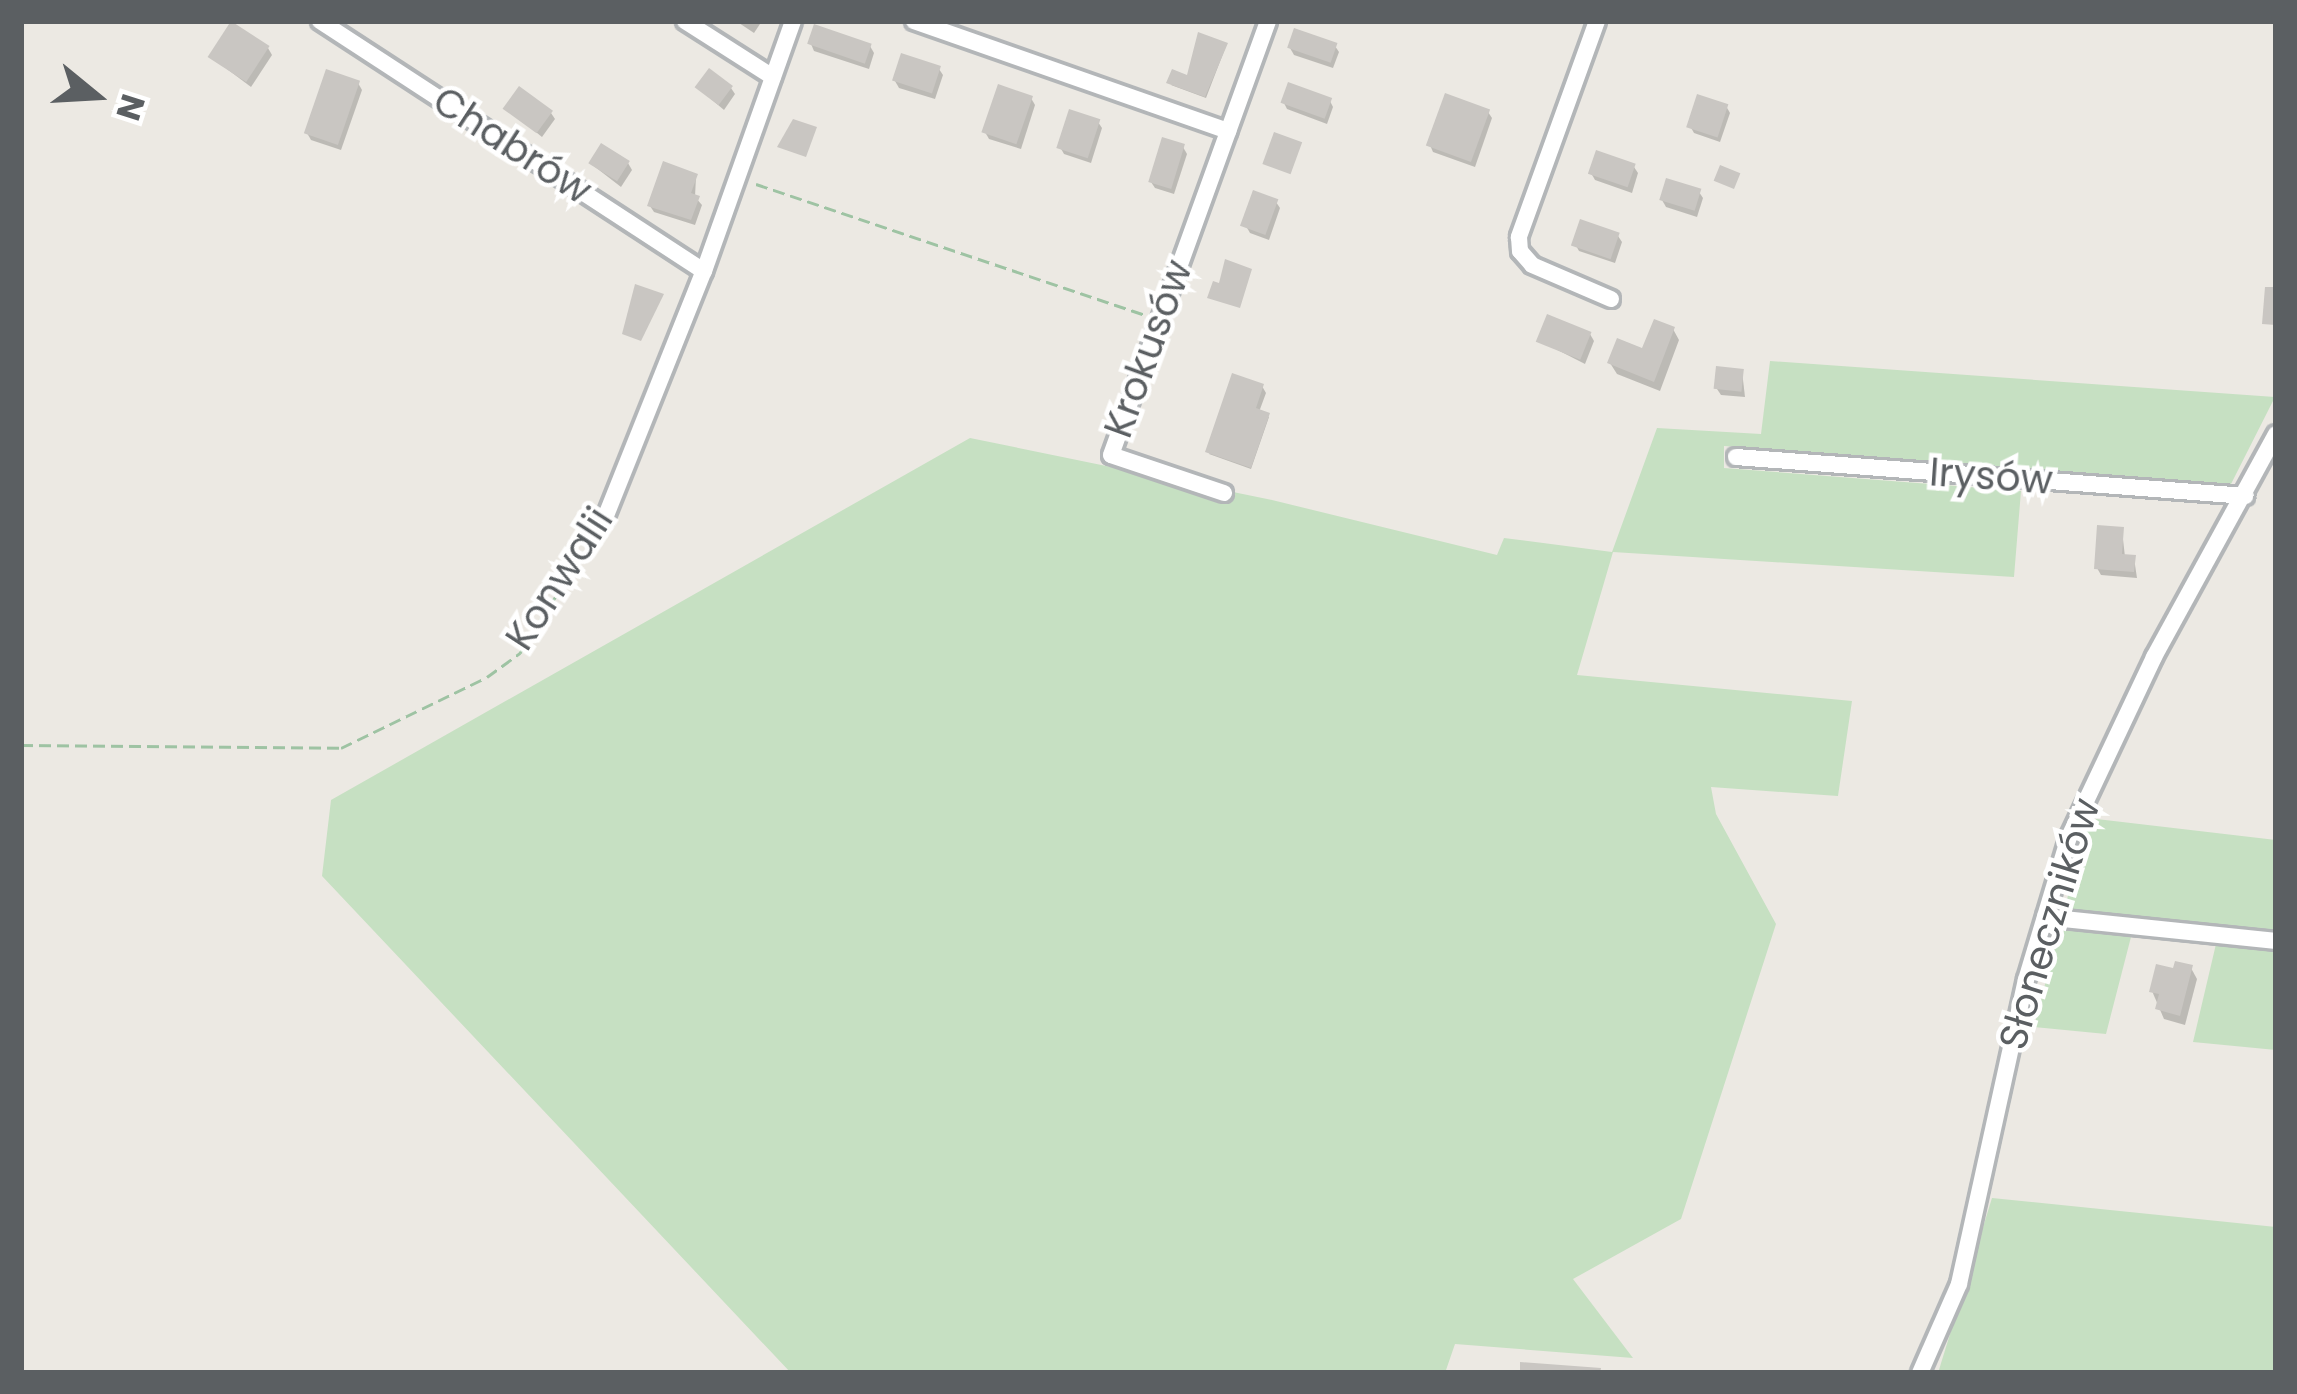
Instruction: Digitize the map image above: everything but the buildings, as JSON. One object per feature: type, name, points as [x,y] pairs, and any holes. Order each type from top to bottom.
[{"type":"street","name":"Chabrów","points":[[320,21],[704,271]]},
{"type":"street","points":[[685,21],[773,77]]},
{"type":"street","name":"Konwalii","points":[[605,518],[704,271],[793,21]]},
{"type":"street","points":[[914,21],[1228,131]]},
{"type":"street","name":"Krokusów","points":[[1224,493],[1111,455],[1268,21]]},
{"type":"street","points":[[1597,21],[1520,237],[1520,251],[1532,265],[1611,299]]},
{"type":"street","name":"Słoneczników","points":[[1920,1373],[1959,1284],[2000,1087],[2069,837],[2118,729],[2276,434]]},
{"type":"street","name":"Irysów","points":[[1736,457],[2246,496]]},
{"type":"street","points":[[2044,917],[2276,941]]},
{"type":"path","points":[[737,177],[1160,320]]},
{"type":"path","name":"Konwalii","points":[[21,745],[341,748],[487,676],[520,652],[605,518]]},
{"type":"green space","points":[[1770,361],[2275,397],[2231,484],[1724,446],[1724,468],[2021,491],[2014,577],[1613,552],[1577,675],[1852,701],[1838,796],[1711,787],[1716,814],[1776,924],[1681,1219],[1573,1279],[1633,1358],[1455,1344],[1445,1373],[791,1373],[322,876],[331,800],[970,438],[1272,500],[1497,555],[1504,538],[1612,552],[1657,428],[1761,434]]},
{"type":"green space","points":[[2088,818],[2276,840],[2276,1050],[2193,1042],[2216,944],[2131,937],[2106,1034],[2034,1027]]},
{"type":"green space","points":[[1992,1198],[2276,1227],[2276,1373],[1938,1373]]}]
